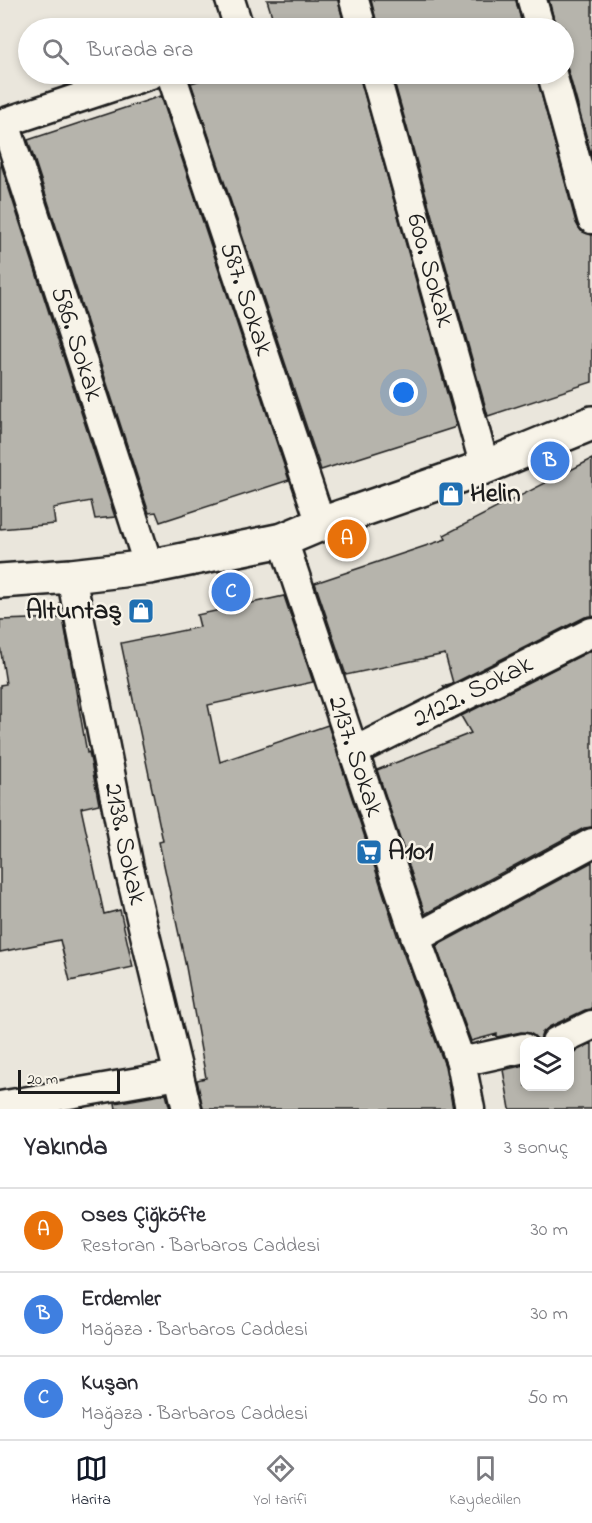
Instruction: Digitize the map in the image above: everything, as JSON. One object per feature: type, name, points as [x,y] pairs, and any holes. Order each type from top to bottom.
[{"type":"main road","points":[[0,581],[149,567],[284,540],[321,524],[485,467],[592,423]]},
{"type":"street","points":[[230,0],[236,18]]},
{"type":"street","points":[[354,0],[359,18]]},
{"type":"street","points":[[532,0],[537,18]]},
{"type":"street","points":[[2,123],[121,84]]},
{"type":"street","name":"587. Sokak","points":[[174,84],[321,524]]},
{"type":"street","name":"600. Sokak","points":[[378,84],[485,467]]},
{"type":"street","points":[[555,84],[592,219]]},
{"type":"street","name":"586. Sokak","points":[[2,123],[149,567]]},
{"type":"street","name":"2137. Sokak","points":[[284,540],[416,938],[461,1062],[470,1109]]},
{"type":"street","name":"2138. Sokak","points":[[71,576],[129,868],[187,1109]]},
{"type":"street","name":"2122. Sokak","points":[[353,752],[592,632]]},
{"type":"street","points":[[416,938],[592,843]]},
{"type":"street","points":[[565,1037],[592,1025]]},
{"type":"street","points":[[461,1062],[520,1049]]},
{"type":"street","points":[[6,1107],[179,1076]]},
{"type":"building","points":[[267,0],[338,0],[342,18],[266,18],[272,16]]},
{"type":"building","points":[[371,0],[516,0],[520,18],[376,18]]},
{"type":"building","points":[[549,0],[592,0],[592,157],[572,84],[574,84],[574,18],[554,18]]},
{"type":"building","points":[[191,84],[362,84],[456,426],[321,470]]},
{"type":"building","points":[[395,84],[539,84],[576,223],[581,231],[592,235],[592,382],[488,416]]},
{"type":"building","points":[[161,96],[289,480],[160,522],[156,512],[149,513],[28,140]]},
{"type":"building","points":[[0,161],[115,517],[95,519],[91,501],[53,508],[55,524],[0,529]]},
{"type":"building","points":[[592,459],[592,616],[585,617],[444,688],[443,686],[453,683],[445,654],[346,675],[315,583],[446,539],[444,535]]},
{"type":"building","points":[[284,596],[313,682],[208,705],[220,762],[328,725],[400,944],[445,1066],[453,1109],[203,1109],[197,1080],[206,1078],[186,967],[159,842],[163,841],[121,643],[200,627],[197,615]]},
{"type":"building","points":[[63,618],[87,753],[89,752],[99,804],[81,808],[104,914],[120,910],[133,967],[70,981],[60,940],[0,952],[0,685],[6,684],[0,646],[0,620]]},
{"type":"building","points":[[592,650],[592,827],[584,828],[425,914],[377,770],[471,733],[461,716]]},
{"type":"building","points":[[592,862],[592,1009],[549,1027],[541,1037],[521,1032],[497,1037],[497,1034],[471,1041],[436,946]]},
{"type":"building","points":[[592,1043],[592,1109],[510,1109],[503,1070],[520,1066],[520,1091],[574,1091],[574,1052]]},
{"type":"building","points":[[166,1094],[170,1109],[116,1109],[115,1103]]},
{"type":"place","name":"Erdemler","points":[[550,461]]},
{"type":"place","name":"Helin","points":[[451,494]]},
{"type":"place","name":"Oses Çiğköfte","points":[[347,539]]},
{"type":"place","name":"Kuşan","points":[[231,592]]},
{"type":"place","name":"Altuntaş","points":[[141,611]]},
{"type":"place","name":"A101","points":[[369,852]]}]
